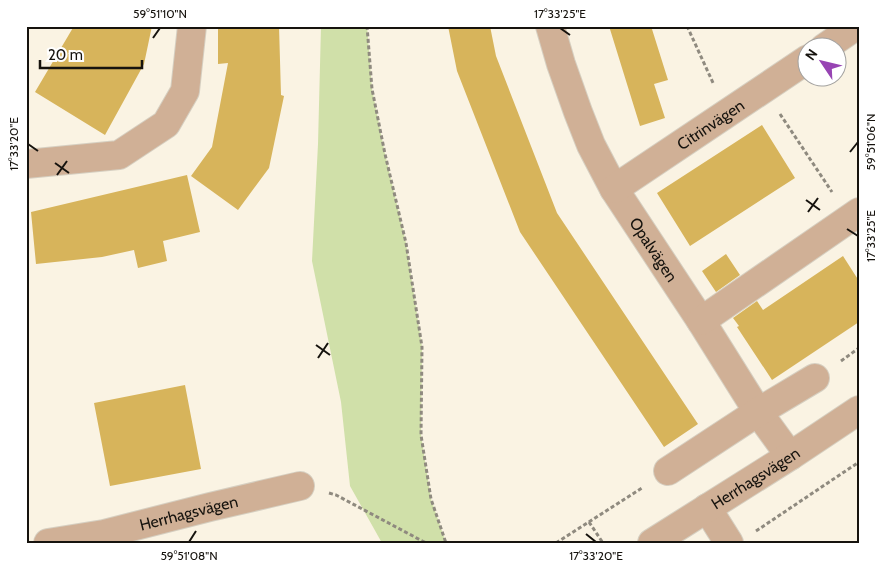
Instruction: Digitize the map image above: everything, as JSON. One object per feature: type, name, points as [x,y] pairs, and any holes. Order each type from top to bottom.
[{"type":"street","points":[[26,164],[119,155],[166,124],[185,91],[192,26]]},
{"type":"street","name":"Opalvägen","points":[[550,26],[561,64],[591,145],[614,188],[758,412],[790,456]]},
{"type":"street","points":[[839,38],[856,26]]},
{"type":"street","name":"Citrinvägen","points":[[614,188],[798,65]]},
{"type":"street","points":[[700,320],[854,215]]},
{"type":"street","points":[[668,471],[758,412],[815,378]]},
{"type":"street","name":"Herrhagsvägen","points":[[652,543],[859,410]]},
{"type":"street","name":"Herrhagsvägen","points":[[48,543],[104,534],[300,486]]},
{"type":"street","points":[[707,508],[730,543]]},
{"type":"path","points":[[367,26],[372,89],[406,242],[422,347],[421,435],[431,499],[446,543]]},
{"type":"path","points":[[687,26],[727,112]]},
{"type":"path","points":[[763,89],[854,215]]},
{"type":"path","points":[[755,532],[859,462]]},
{"type":"path","points":[[556,543],[668,471]]},
{"type":"path","points":[[300,486],[336,495],[426,543]]},
{"type":"path","points":[[589,522],[602,543]]},
{"type":"green space","points":[[321,26],[367,26],[372,89],[406,243],[422,347],[421,435],[431,499],[446,543],[382,543],[350,486],[341,402],[312,261],[318,144]]},
{"type":"building","points":[[74,26],[152,26],[144,64],[105,135],[35,92]]},
{"type":"building","points":[[218,26],[279,26],[281,95],[284,96],[269,168],[238,210],[191,176],[212,147],[228,63],[218,64]]},
{"type":"building","points":[[448,26],[490,26],[496,56],[557,213],[698,424],[664,447],[520,232],[457,71]]},
{"type":"building","points":[[609,26],[651,26],[668,80],[654,84],[665,118],[640,126]]},
{"type":"building","points":[[762,125],[795,178],[690,246],[657,193]]},
{"type":"building","points":[[187,175],[200,232],[163,241],[167,261],[138,268],[134,250],[102,257],[36,264],[31,212]]},
{"type":"building","points":[[726,254],[740,275],[716,292],[702,271]]},
{"type":"building","points":[[843,256],[859,281],[859,322],[772,380],[733,318],[757,301],[763,310]]},
{"type":"building","points":[[185,385],[201,469],[110,486],[94,403]]}]
